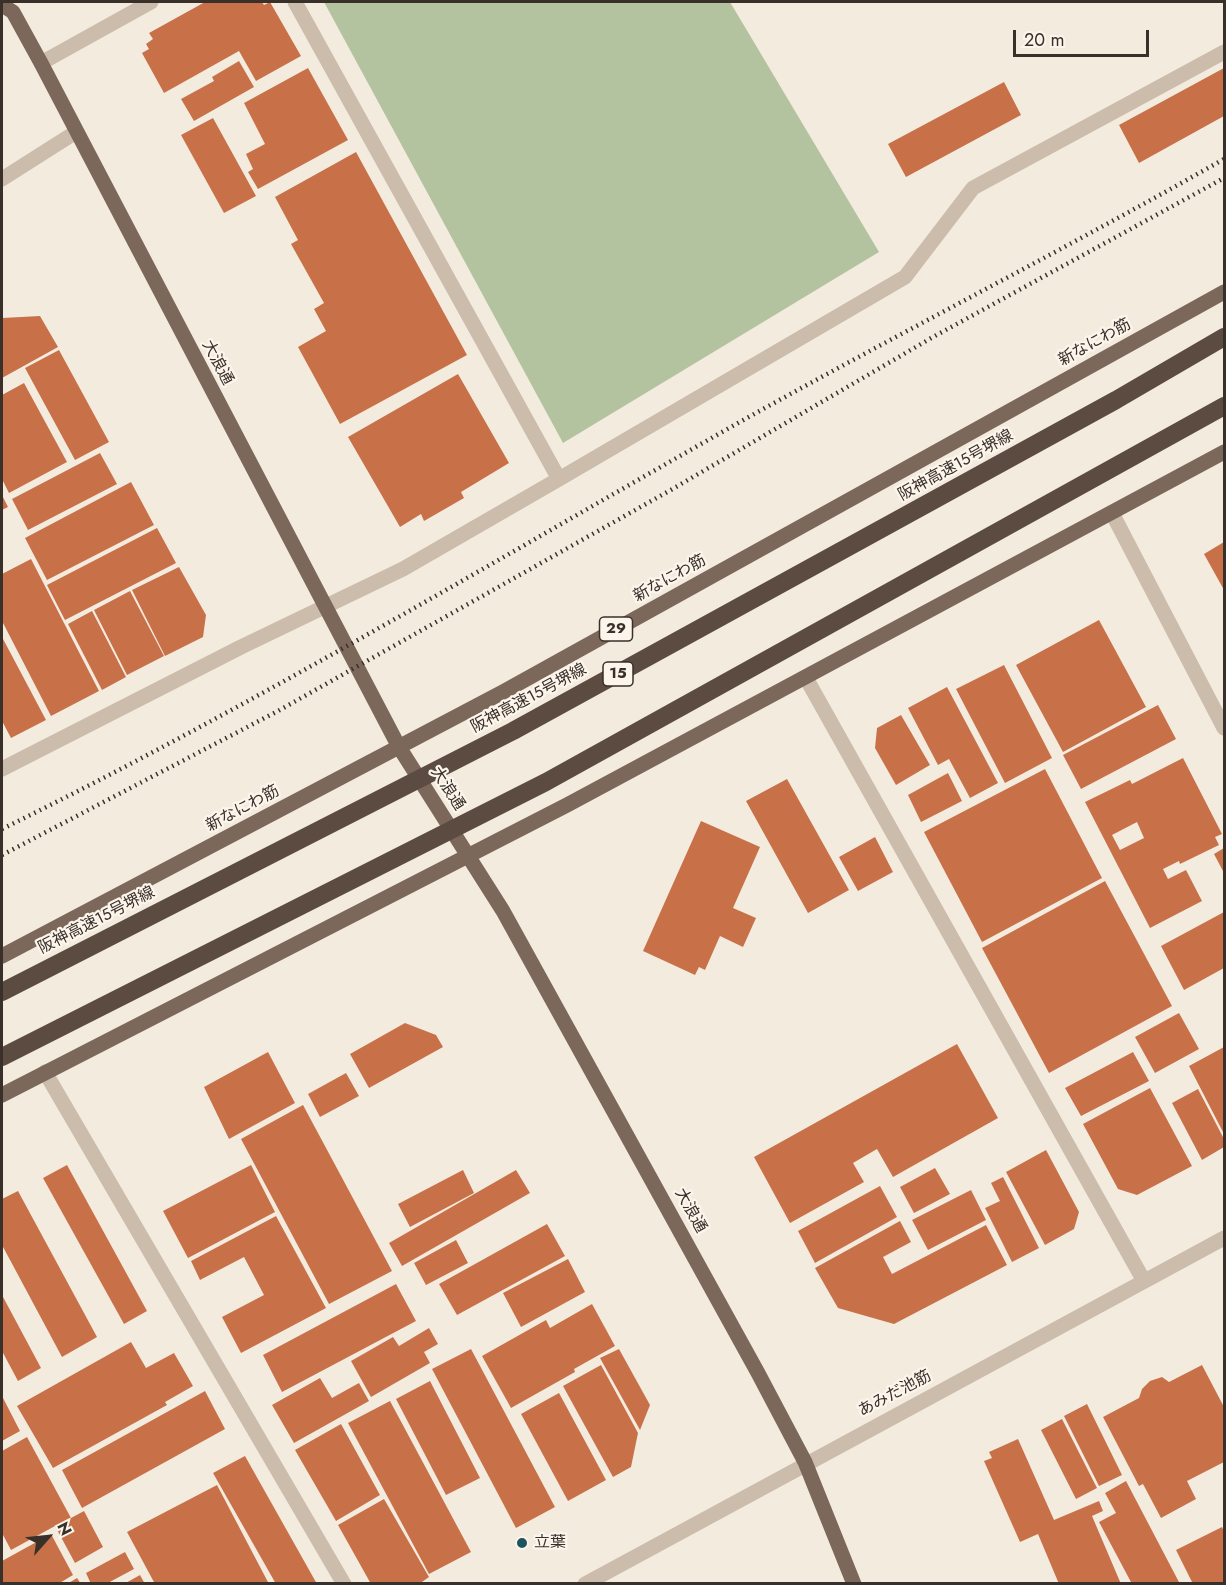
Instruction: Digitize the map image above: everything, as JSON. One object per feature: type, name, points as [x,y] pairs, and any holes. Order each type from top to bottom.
[{"type":"highway","name":"阪神高速15号堺線","points":[[2,992],[513,731],[1116,400],[1224,337]]},
{"type":"highway","points":[[2,1057],[546,782],[1224,406]]},
{"type":"main road","name":"大浪通","points":[[10,6],[399,747],[469,855],[753,1362],[805,1462],[854,1584]]},
{"type":"main road","name":"新なにわ筋","points":[[2,956],[399,747],[1224,292]]},
{"type":"main road","points":[[2,1095],[469,855],[806,678],[1224,452]]},
{"type":"street","points":[[41,63],[151,2]]},
{"type":"street","points":[[295,2],[559,479]]},
{"type":"street","points":[[2,769],[241,647],[403,569],[904,277],[973,189],[1224,52]]},
{"type":"street","points":[[2,179],[76,132]]},
{"type":"street","points":[[1112,513],[1224,728]]},
{"type":"street","points":[[806,678],[1144,1281]]},
{"type":"street","points":[[45,1072],[344,1584]]},
{"type":"street","name":"あみだ池筋","points":[[585,1584],[805,1462],[1224,1238]]},
{"type":"green space","points":[[324,2],[730,2],[879,252],[563,443]]},
{"type":"building","points":[[205,2],[262,2],[264,5],[270,2],[301,56],[256,81],[239,51],[164,93],[142,53],[149,49],[146,44],[153,39],[149,33]]},
{"type":"building","points":[[239,61],[254,87],[194,121],[181,99],[214,81],[212,77]]},
{"type":"building","points":[[308,68],[348,140],[258,189],[248,172],[253,169],[246,154],[265,144],[244,103]]},
{"type":"building","points":[[1224,68],[1224,116],[1139,163],[1119,125]]},
{"type":"building","points":[[1004,82],[1021,115],[906,177],[888,144]]},
{"type":"building","points":[[213,118],[256,196],[224,213],[181,135]]},
{"type":"building","points":[[356,152],[467,355],[340,424],[298,347],[326,331],[314,309],[324,303],[291,244],[298,240],[275,197]]},
{"type":"building","points":[[40,316],[58,347],[2,378],[2,318]]},
{"type":"building","points":[[59,350],[109,442],[75,460],[25,368]]},
{"type":"building","points":[[458,374],[509,463],[461,492],[464,498],[424,521],[421,514],[400,527],[348,437]]},
{"type":"building","points":[[24,383],[67,462],[9,493],[2,479],[2,395]]},
{"type":"building","points":[[100,453],[117,484],[28,530],[12,499]]},
{"type":"building","points":[[131,482],[154,525],[47,580],[25,538]]},
{"type":"building","points":[[2,495],[8,507],[2,510]]},
{"type":"building","points":[[157,528],[176,563],[65,620],[47,585]]},
{"type":"building","points":[[1224,542],[1224,590],[1204,554]]},
{"type":"building","points":[[31,559],[99,691],[51,716],[2,621],[2,574]]},
{"type":"building","points":[[179,567],[206,615],[203,637],[165,656],[132,590]]},
{"type":"building","points":[[130,591],[164,656],[127,675],[94,610]]},
{"type":"building","points":[[92,611],[126,677],[102,690],[68,624]]},
{"type":"building","points":[[1099,620],[1146,707],[1063,752],[1016,665]]},
{"type":"building","points":[[2,637],[46,720],[11,738],[2,721]]},
{"type":"building","points":[[1004,665],[1052,758],[1005,783],[956,689]]},
{"type":"building","points":[[947,687],[998,783],[970,798],[949,759],[938,765],[908,708]]},
{"type":"building","points":[[1158,705],[1176,739],[1081,789],[1063,755]]},
{"type":"building","points":[[901,715],[930,765],[896,785],[875,748],[877,728]]},
{"type":"building","points":[[1183,758],[1222,834],[1215,837],[1219,845],[1180,864],[1179,861],[1163,869],[1168,879],[1186,870],[1202,901],[1150,928],[1085,802],[1130,780],[1132,784]],"holes":[[[1137,822],[1144,838],[1120,850],[1112,835]]]},
{"type":"building","points":[[1045,769],[1102,878],[982,942],[924,832]]},
{"type":"building","points":[[948,773],[962,801],[921,822],[908,795]]},
{"type":"building","points":[[787,779],[849,890],[808,913],[746,801]]},
{"type":"building","points":[[701,821],[760,847],[733,908],[756,918],[743,947],[720,936],[705,970],[699,967],[695,975],[643,951]]},
{"type":"building","points":[[875,837],[893,872],[858,891],[839,857]]},
{"type":"building","points":[[1224,848],[1224,873],[1214,854]]},
{"type":"building","points":[[1105,881],[1172,1006],[1049,1073],[982,948]]},
{"type":"building","points":[[1224,912],[1224,968],[1184,990],[1161,946]]},
{"type":"building","points":[[1179,1013],[1199,1049],[1155,1073],[1135,1037]]},
{"type":"building","points":[[405,1023],[436,1035],[443,1047],[369,1088],[350,1054]]},
{"type":"building","points":[[957,1044],[998,1118],[893,1177],[877,1149],[853,1163],[864,1182],[790,1223],[754,1157]]},
{"type":"building","points":[[1224,1047],[1224,1134],[1189,1066]]},
{"type":"building","points":[[268,1052],[295,1103],[229,1139],[204,1087]]},
{"type":"building","points":[[1133,1052],[1149,1081],[1081,1116],[1065,1088]]},
{"type":"building","points":[[346,1073],[359,1096],[320,1117],[308,1094]]},
{"type":"building","points":[[1150,1088],[1192,1166],[1137,1195],[1118,1189],[1083,1124]]},
{"type":"building","points":[[1198,1089],[1224,1139],[1224,1147],[1202,1160],[1172,1103]]},
{"type":"building","points":[[303,1105],[392,1271],[329,1304],[241,1139]]},
{"type":"building","points":[[1046,1150],[1079,1212],[1074,1229],[1045,1245],[1006,1172]]},
{"type":"building","points":[[67,1165],[147,1311],[124,1324],[43,1178]]},
{"type":"building","points":[[251,1165],[275,1212],[188,1258],[163,1211]]},
{"type":"building","points":[[935,1168],[950,1194],[914,1213],[900,1187]]},
{"type":"building","points":[[463,1170],[474,1193],[410,1227],[398,1204]]},
{"type":"building","points":[[516,1170],[530,1193],[402,1266],[389,1243]]},
{"type":"building","points":[[1003,1177],[1039,1248],[1012,1262],[985,1208],[1000,1201],[991,1183]]},
{"type":"building","points":[[880,1186],[897,1217],[815,1263],[798,1231]]},
{"type":"building","points":[[971,1190],[986,1220],[928,1250],[912,1220]]},
{"type":"building","points":[[18,1191],[97,1337],[62,1357],[2,1245],[2,1199]]},
{"type":"building","points":[[276,1216],[326,1308],[241,1353],[222,1317],[264,1295],[244,1257],[200,1280],[191,1261]]},
{"type":"building","points":[[900,1221],[911,1242],[883,1257],[892,1274],[986,1225],[1007,1265],[894,1324],[838,1308],[815,1268]]},
{"type":"building","points":[[547,1224],[565,1256],[457,1315],[439,1284]]},
{"type":"building","points":[[456,1240],[468,1263],[426,1285],[414,1263]]},
{"type":"building","points":[[568,1259],[585,1292],[521,1327],[503,1293]]},
{"type":"building","points":[[396,1284],[416,1321],[282,1392],[263,1355]]},
{"type":"building","points":[[2,1295],[41,1368],[18,1381],[2,1351]]},
{"type":"building","points":[[592,1304],[615,1346],[574,1369],[575,1372],[511,1408],[482,1356],[546,1320],[550,1328]]},
{"type":"building","points":[[429,1328],[438,1344],[424,1352],[430,1363],[371,1397],[351,1361],[393,1337],[399,1346]]},
{"type":"building","points":[[131,1342],[146,1368],[174,1353],[193,1386],[165,1402],[167,1405],[53,1468],[17,1406]]},
{"type":"building","points":[[471,1349],[555,1507],[516,1528],[432,1369]]},
{"type":"building","points":[[619,1349],[650,1405],[640,1430],[600,1358]]},
{"type":"building","points":[[601,1365],[638,1433],[631,1467],[613,1477],[563,1386]]},
{"type":"building","points":[[1202,1365],[1224,1407],[1224,1462],[1187,1481],[1196,1499],[1161,1518],[1143,1484],[1139,1486],[1103,1417],[1139,1398],[1142,1389],[1150,1381],[1162,1377],[1169,1382]]},
{"type":"building","points":[[320,1378],[332,1398],[359,1383],[369,1401],[294,1443],[272,1405]]},
{"type":"building","points":[[430,1381],[480,1478],[446,1495],[396,1399]]},
{"type":"building","points":[[205,1391],[225,1429],[82,1508],[62,1470]]},
{"type":"building","points":[[559,1393],[606,1480],[568,1501],[521,1414]]},
{"type":"building","points":[[2,1396],[20,1431],[2,1441]]},
{"type":"building","points":[[390,1401],[471,1552],[429,1574],[348,1423]]},
{"type":"building","points":[[1087,1404],[1122,1475],[1099,1486],[1064,1416]]},
{"type":"building","points":[[1062,1419],[1097,1488],[1076,1499],[1041,1430]]},
{"type":"building","points":[[341,1424],[380,1495],[336,1521],[295,1450]]},
{"type":"building","points":[[27,1437],[71,1518],[84,1511],[103,1547],[75,1563],[55,1526],[11,1550],[2,1533],[2,1451]]},
{"type":"building","points":[[1018,1439],[1054,1520],[1099,1501],[1103,1511],[1092,1516],[1121,1584],[1059,1584],[1038,1534],[1020,1542],[984,1461],[992,1458],[989,1452]]},
{"type":"building","points":[[245,1456],[317,1584],[276,1584],[213,1473]]},
{"type":"building","points":[[1126,1481],[1180,1584],[1132,1584],[1099,1522],[1116,1513],[1105,1493]]},
{"type":"building","points":[[217,1485],[269,1584],[155,1584],[127,1532]]},
{"type":"building","points":[[384,1499],[429,1577],[419,1584],[371,1584],[338,1525]]},
{"type":"building","points":[[1222,1527],[1224,1532],[1224,1584],[1193,1584],[1176,1550]]},
{"type":"building","points":[[51,1534],[73,1575],[58,1584],[2,1584],[2,1561]]},
{"type":"building","points":[[125,1552],[134,1569],[106,1584],[91,1584],[86,1573]]},
{"type":"building","points":[[140,1575],[145,1584],[124,1584]]},
{"type":"building","points":[[77,1578],[81,1584],[67,1584]]},
{"type":"railway","points":[[2,829],[96,782],[281,683],[738,423],[1224,159]]},
{"type":"railway","points":[[2,855],[278,711],[669,491],[933,337],[1224,178]]},
{"type":"place","name":"立葉","points":[[522,1543]]}]
